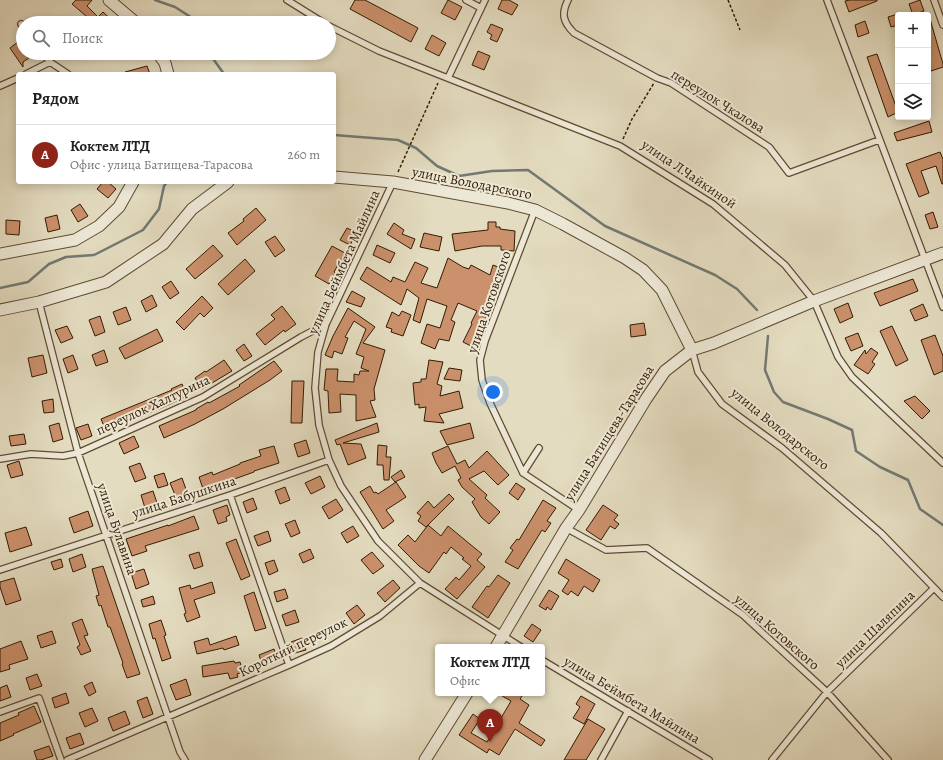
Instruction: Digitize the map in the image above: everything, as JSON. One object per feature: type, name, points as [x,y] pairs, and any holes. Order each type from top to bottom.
[{"type":"street","points":[[109,0],[128,16]]},
{"type":"street","points":[[162,60],[167,72]]},
{"type":"street","name":"улица Володарского","points":[[336,177],[393,182],[508,203],[535,210],[625,258],[643,270],[662,290],[692,350]]},
{"type":"street","points":[[1,252],[75,240],[99,226],[119,207],[132,184]]},
{"type":"street","points":[[0,310],[39,302],[106,282],[163,244],[192,210],[225,184]]},
{"type":"street","name":"улица Батищева-Тарасова","points":[[498,644],[566,528],[579,510],[646,399],[665,371],[692,350],[714,344],[814,301],[943,253]]},
{"type":"street","points":[[428,759],[465,696]]},
{"type":"lane","points":[[287,0],[313,16]]},
{"type":"lane","points":[[466,0],[481,8]]},
{"type":"lane","points":[[448,78],[485,0]]},
{"type":"lane","name":"переулок Чкалова","points":[[568,0],[563,14],[566,25],[574,33],[657,78],[671,83],[769,147],[789,173],[879,140]]},
{"type":"lane","points":[[827,0],[943,308]]},
{"type":"lane","points":[[934,0],[943,25]]},
{"type":"lane","name":"улица Л.Чайкиной","points":[[336,30],[379,51],[620,146],[713,204],[785,265],[814,301],[838,357],[852,377],[943,463]]},
{"type":"lane","points":[[30,72],[50,62],[65,72]]},
{"type":"lane","points":[[0,86],[16,79]]},
{"type":"lane","name":"улица Беймбета Майлина","points":[[393,182],[326,324],[318,352],[315,388],[319,425],[329,460],[341,486],[378,541],[420,583],[516,644]]},
{"type":"lane","name":"улица Котовского","points":[[523,473],[490,403],[482,380],[480,360],[485,341],[535,210]]},
{"type":"lane","name":"улица Булавина","points":[[39,302],[78,453],[180,752],[185,760]]},
{"type":"lane","name":"переулок Халтурина","points":[[0,458],[31,454],[63,456],[78,453],[203,398],[301,336],[326,324]]},
{"type":"lane","name":"улица Володарского","points":[[692,350],[698,372],[722,404],[782,448],[881,533],[943,597]]},
{"type":"lane","points":[[539,448],[523,473],[579,510]]},
{"type":"lane","name":"улица Бабушкина","points":[[0,570],[106,534],[230,495],[329,460]]},
{"type":"lane","points":[[230,495],[289,665]]},
{"type":"lane","name":"улица Котовского","points":[[566,528],[606,550],[647,548],[743,615],[827,692],[888,760]]},
{"type":"lane","name":"Короткий переулок","points":[[66,760],[331,646],[380,616],[420,583]]},
{"type":"lane","name":"улица Шаляпина","points":[[772,760],[827,692],[934,588]]},
{"type":"lane","name":"улица Беймбета Майлина","points":[[545,662],[709,760]]},
{"type":"lane","points":[[0,712],[39,698],[61,760]]},
{"type":"lane","points":[[601,760],[628,711]]},
{"type":"path","points":[[728,0],[740,30]]},
{"type":"path","points":[[393,182],[407,155],[442,76]]},
{"type":"path","points":[[620,146],[632,119],[657,78]]},
{"type":"building","points":[[76,0],[92,0],[87,6],[97,16],[86,16],[72,4]]},
{"type":"building","points":[[355,0],[365,0],[418,28],[411,42],[350,9]]},
{"type":"building","points":[[448,0],[462,7],[455,20],[441,13]]},
{"type":"building","points":[[502,0],[509,0],[518,5],[512,15],[498,9]]},
{"type":"building","points":[[920,0],[924,11],[912,12],[909,4]]},
{"type":"building","points":[[845,1],[877,1],[849,12]]},
{"type":"building","points":[[103,12],[107,16],[99,16]]},
{"type":"building","points":[[895,15],[895,26],[891,27],[888,17]]},
{"type":"building","points":[[865,21],[869,33],[858,37],[855,25]]},
{"type":"building","points":[[931,22],[943,64],[943,67],[931,71]]},
{"type":"building","points":[[491,24],[503,29],[497,42],[490,39],[492,35],[487,32]]},
{"type":"building","points":[[432,35],[446,43],[439,56],[425,49]]},
{"type":"building","points":[[16,43],[16,57],[10,48]]},
{"type":"building","points":[[478,51],[490,56],[484,70],[472,65]]},
{"type":"building","points":[[877,54],[895,104],[895,114],[888,117],[867,57]]},
{"type":"building","points":[[18,60],[26,60],[23,62],[23,67]]},
{"type":"building","points":[[147,66],[149,72],[125,72]]},
{"type":"building","points":[[929,121],[932,132],[897,141],[894,133]]},
{"type":"building","points":[[940,152],[943,159],[943,184],[936,166],[921,171],[929,193],[919,197],[906,164]]},
{"type":"building","points":[[101,184],[110,184],[116,189],[108,198],[97,189]]},
{"type":"building","points":[[80,204],[88,216],[78,222],[71,210]]},
{"type":"building","points":[[256,208],[266,220],[237,245],[228,233],[244,221],[243,219]]},
{"type":"building","points":[[933,212],[938,227],[930,229],[925,215]]},
{"type":"building","points":[[57,215],[60,229],[48,232],[45,218]]},
{"type":"building","points":[[6,220],[20,221],[19,235],[6,234]]},
{"type":"building","points":[[488,222],[496,222],[496,227],[500,227],[500,229],[515,231],[514,251],[501,250],[501,246],[482,246],[455,251],[452,234],[488,230]]},
{"type":"building","points":[[394,223],[404,230],[402,234],[415,239],[411,249],[387,234]]},
{"type":"building","points":[[347,228],[357,233],[350,245],[340,240]]},
{"type":"building","points":[[424,233],[442,237],[439,251],[420,247]]},
{"type":"building","points":[[275,236],[285,250],[275,257],[265,242]]},
{"type":"building","points":[[213,245],[223,256],[195,279],[186,269]]},
{"type":"building","points":[[377,245],[395,253],[390,263],[373,255]]},
{"type":"building","points":[[332,246],[345,253],[329,284],[315,276]]},
{"type":"building","points":[[448,258],[463,267],[469,269],[471,265],[490,275],[493,265],[506,270],[480,331],[481,332],[473,347],[463,342],[477,311],[458,303],[451,320],[455,322],[449,341],[439,339],[435,349],[421,343],[427,324],[440,328],[447,306],[427,299],[420,323],[413,320],[419,298],[407,289],[401,305],[360,279],[367,267],[391,282],[393,277],[405,282],[415,262],[428,268],[421,283],[437,288]]},
{"type":"building","points":[[245,259],[255,271],[228,295],[218,284]]},
{"type":"building","points":[[913,279],[918,291],[880,306],[874,293]]},
{"type":"building","points":[[171,281],[179,293],[170,299],[162,287]]},
{"type":"building","points":[[352,291],[365,298],[361,307],[346,302]]},
{"type":"building","points":[[152,295],[157,306],[146,312],[141,301]]},
{"type":"building","points":[[202,296],[213,308],[204,317],[200,313],[184,330],[176,322]]},
{"type":"building","points":[[848,303],[853,317],[840,323],[834,309]]},
{"type":"building","points":[[923,304],[928,316],[915,321],[910,310]]},
{"type":"building","points":[[282,306],[296,324],[285,332],[284,330],[265,345],[256,334],[275,319],[271,315]]},
{"type":"building","points":[[126,307],[131,320],[118,325],[113,312]]},
{"type":"building","points":[[348,308],[375,327],[363,343],[385,350],[374,389],[375,400],[370,401],[376,417],[356,421],[356,395],[340,394],[341,412],[329,413],[328,391],[324,390],[326,369],[338,369],[337,381],[354,382],[354,374],[359,375],[360,371],[369,371],[361,368],[364,357],[356,354],[366,329],[354,321],[345,337],[348,338],[342,354],[334,351],[332,358],[325,355]]},
{"type":"building","points":[[402,311],[411,315],[403,336],[391,332],[392,329],[386,327],[392,312],[399,316]]},
{"type":"building","points":[[100,316],[105,332],[95,336],[89,320]]},
{"type":"building","points":[[644,323],[646,335],[631,337],[630,325]]},
{"type":"building","points":[[67,326],[73,338],[61,343],[55,330]]},
{"type":"building","points":[[892,326],[908,360],[896,366],[880,331]]},
{"type":"building","points":[[157,329],[163,341],[125,359],[119,348]]},
{"type":"building","points":[[858,333],[863,346],[851,351],[845,338]]},
{"type":"building","points":[[935,335],[943,356],[943,371],[934,375],[921,340]]},
{"type":"building","points":[[244,344],[252,356],[244,361],[236,350]]},
{"type":"building","points":[[871,348],[878,353],[872,362],[875,364],[868,374],[854,365],[865,350],[866,354]]},
{"type":"building","points":[[104,350],[108,362],[96,366],[92,355]]},
{"type":"building","points":[[43,355],[47,373],[32,377],[28,358]]},
{"type":"building","points":[[73,355],[78,369],[68,373],[63,359]]},
{"type":"building","points":[[224,360],[232,371],[202,389],[195,378]]},
{"type":"building","points":[[429,360],[443,362],[437,384],[442,386],[440,396],[459,391],[463,408],[439,414],[444,423],[424,421],[426,407],[419,408],[419,404],[415,405],[413,383],[421,382],[421,379],[426,379]]},
{"type":"building","points":[[274,361],[282,371],[270,380],[223,409],[164,438],[159,426],[196,410],[208,402],[209,403],[240,386],[239,385]]},
{"type":"building","points":[[449,368],[462,370],[460,381],[444,379]]},
{"type":"building","points":[[292,381],[304,381],[302,423],[291,423]]},
{"type":"building","points":[[182,384],[187,396],[106,431],[101,419],[172,390],[171,389]]},
{"type":"building","points":[[915,396],[930,411],[922,419],[904,401]]},
{"type":"building","points":[[53,399],[54,412],[44,413],[42,401]]},
{"type":"building","points":[[59,423],[63,439],[53,442],[49,426]]},
{"type":"building","points":[[377,423],[379,432],[343,443],[361,444],[366,458],[348,465],[340,444],[337,445],[335,440]]},
{"type":"building","points":[[470,423],[474,438],[447,445],[440,431]]},
{"type":"building","points":[[88,424],[92,436],[81,440],[76,428]]},
{"type":"building","points":[[24,434],[26,444],[11,446],[9,436]]},
{"type":"building","points":[[134,436],[139,447],[124,454],[119,443]]},
{"type":"building","points":[[306,440],[310,453],[298,457],[294,444]]},
{"type":"building","points":[[378,445],[387,446],[386,457],[391,457],[389,480],[384,480],[383,465],[377,465]]},
{"type":"building","points":[[274,446],[279,463],[226,482],[225,480],[203,489],[199,477],[212,472],[213,475],[240,463],[261,456],[259,450]]},
{"type":"building","points":[[448,446],[457,464],[465,460],[469,468],[487,451],[509,475],[498,485],[484,471],[469,479],[487,495],[485,498],[500,512],[489,524],[481,517],[472,502],[475,499],[462,487],[458,480],[461,478],[455,466],[442,473],[436,463],[432,453]]},
{"type":"building","points":[[19,461],[23,475],[11,478],[7,465]]},
{"type":"building","points":[[140,463],[146,478],[135,482],[129,467]]},
{"type":"building","points":[[401,470],[405,477],[395,482],[391,477]]},
{"type":"building","points":[[164,473],[168,485],[158,488],[154,476]]},
{"type":"building","points":[[320,476],[325,487],[311,494],[305,483]]},
{"type":"building","points":[[182,478],[187,492],[176,497],[170,483]]},
{"type":"building","points":[[396,482],[406,497],[386,510],[394,521],[383,529],[360,492],[370,486],[374,493],[376,492],[378,494]]},
{"type":"building","points":[[516,483],[525,489],[518,500],[509,493]]},
{"type":"building","points":[[285,487],[290,500],[280,504],[275,491]]},
{"type":"building","points":[[153,491],[157,503],[145,508],[141,495]]},
{"type":"building","points":[[449,494],[454,499],[426,527],[418,521],[421,516],[417,513],[428,501],[434,508]]},
{"type":"building","points":[[253,498],[257,509],[247,513],[243,502]]},
{"type":"building","points":[[336,499],[343,510],[329,519],[322,507]]},
{"type":"building","points":[[543,500],[556,508],[547,521],[551,523],[545,532],[542,530],[518,569],[505,562],[513,550],[510,548],[517,539],[519,540]]},
{"type":"building","points":[[227,505],[230,515],[226,517],[227,521],[218,524],[213,510]]},
{"type":"building","points":[[603,505],[618,515],[614,520],[619,524],[615,529],[610,526],[601,540],[586,530]]},
{"type":"building","points":[[88,511],[93,526],[74,533],[69,518]]},
{"type":"building","points":[[194,516],[199,529],[145,546],[147,551],[132,556],[126,539]]},
{"type":"building","points":[[295,520],[300,533],[291,537],[285,524]]},
{"type":"building","points":[[428,525],[441,536],[448,526],[482,554],[477,560],[485,567],[457,599],[445,589],[456,577],[459,580],[471,566],[462,559],[464,558],[451,547],[446,554],[444,552],[429,573],[419,566],[398,545],[408,535],[415,542]]},
{"type":"building","points":[[353,526],[359,536],[347,543],[341,533]]},
{"type":"building","points":[[26,527],[32,545],[10,552],[5,533]]},
{"type":"building","points":[[268,531],[271,541],[258,546],[254,536]]},
{"type":"building","points":[[236,539],[250,576],[241,580],[226,543]]},
{"type":"building","points":[[310,549],[314,558],[303,563],[299,554]]},
{"type":"building","points":[[199,552],[203,566],[194,569],[189,555]]},
{"type":"building","points":[[372,552],[384,566],[373,574],[361,560]]},
{"type":"building","points":[[82,554],[86,567],[73,572],[69,559]]},
{"type":"building","points":[[61,559],[63,567],[54,570],[51,562]]},
{"type":"building","points":[[566,559],[600,580],[593,592],[584,586],[578,596],[571,591],[568,595],[562,591],[569,580],[558,573]]},
{"type":"building","points":[[274,560],[278,571],[269,575],[265,563]]},
{"type":"building","points":[[103,566],[140,674],[127,678],[110,627],[108,627],[101,605],[99,606],[96,596],[99,595],[92,569]]},
{"type":"building","points":[[144,569],[149,584],[136,589],[131,573]]},
{"type":"building","points":[[498,575],[510,583],[488,618],[472,607],[487,586],[489,587]]},
{"type":"building","points":[[14,578],[21,600],[6,605],[0,587],[0,582]]},
{"type":"building","points":[[393,580],[400,588],[385,602],[377,593]]},
{"type":"building","points":[[212,582],[215,593],[194,600],[200,617],[187,622],[179,588],[190,585],[191,589]]},
{"type":"building","points":[[285,589],[288,598],[277,602],[274,592]]},
{"type":"building","points":[[549,590],[559,596],[551,610],[547,607],[546,610],[539,606]]},
{"type":"building","points":[[254,592],[266,628],[255,631],[244,596]]},
{"type":"building","points":[[153,596],[155,604],[143,607],[141,600]]},
{"type":"building","points":[[357,605],[365,615],[354,624],[346,613]]},
{"type":"building","points":[[295,610],[299,622],[286,626],[282,615]]},
{"type":"building","points":[[82,619],[88,635],[84,636],[91,651],[81,655],[77,647],[80,645],[72,623]]},
{"type":"building","points":[[161,620],[171,658],[162,661],[149,624]]},
{"type":"building","points":[[532,624],[541,630],[533,642],[524,636]]},
{"type":"building","points":[[52,631],[56,643],[41,648],[37,636]]},
{"type":"building","points":[[236,636],[239,645],[224,650],[223,648],[197,654],[194,642],[208,638],[210,645]]},
{"type":"building","points":[[302,638],[306,650],[295,653],[291,642]]},
{"type":"building","points":[[21,641],[28,659],[9,665],[10,669],[0,672],[0,649]]},
{"type":"building","points":[[274,649],[278,660],[263,666],[259,655]]},
{"type":"building","points":[[234,661],[235,663],[240,662],[243,672],[237,674],[238,677],[230,679],[228,673],[203,677],[202,666]]},
{"type":"building","points":[[37,674],[42,686],[30,690],[26,678]]},
{"type":"building","points":[[186,679],[191,695],[176,700],[170,685]]},
{"type":"building","points":[[92,682],[96,692],[89,696],[84,686]]},
{"type":"building","points":[[7,685],[11,697],[0,701],[0,688]]},
{"type":"building","points":[[66,693],[69,703],[55,708],[52,698]]},
{"type":"building","points":[[502,696],[522,696],[520,699],[529,705],[519,723],[545,740],[541,746],[515,729],[499,755],[489,749],[487,753],[459,735],[473,714],[480,719],[471,733],[487,742],[511,701]]},
{"type":"building","points":[[581,696],[595,704],[584,724],[573,718],[580,707],[576,704]]},
{"type":"building","points":[[147,697],[153,714],[143,718],[137,701]]},
{"type":"building","points":[[34,706],[41,722],[0,741],[0,723],[19,715],[18,713]]},
{"type":"building","points":[[92,708],[98,721],[85,727],[79,713]]},
{"type":"building","points":[[125,711],[130,724],[113,731],[108,718]]},
{"type":"building","points":[[588,719],[605,729],[586,760],[564,760]]},
{"type":"building","points":[[80,733],[84,744],[70,749],[66,738]]},
{"type":"building","points":[[49,746],[53,756],[37,760],[34,751]]},
{"type":"waterway","points":[[155,0],[175,7],[189,16]]},
{"type":"waterway","points":[[214,60],[223,72]]},
{"type":"waterway","points":[[336,135],[398,140],[416,148],[437,166],[459,176],[492,171],[528,170],[605,226],[715,275],[737,289],[757,310]]},
{"type":"waterway","points":[[0,288],[28,282],[49,264],[66,257],[94,255],[143,230],[159,209],[166,184]]},
{"type":"waterway","points":[[768,336],[765,370],[774,392],[783,402],[852,430],[856,451],[880,467],[908,480],[920,509],[943,525]]},
{"type":"place","name":"Коктем ЛТД","points":[[490,742]]}]
